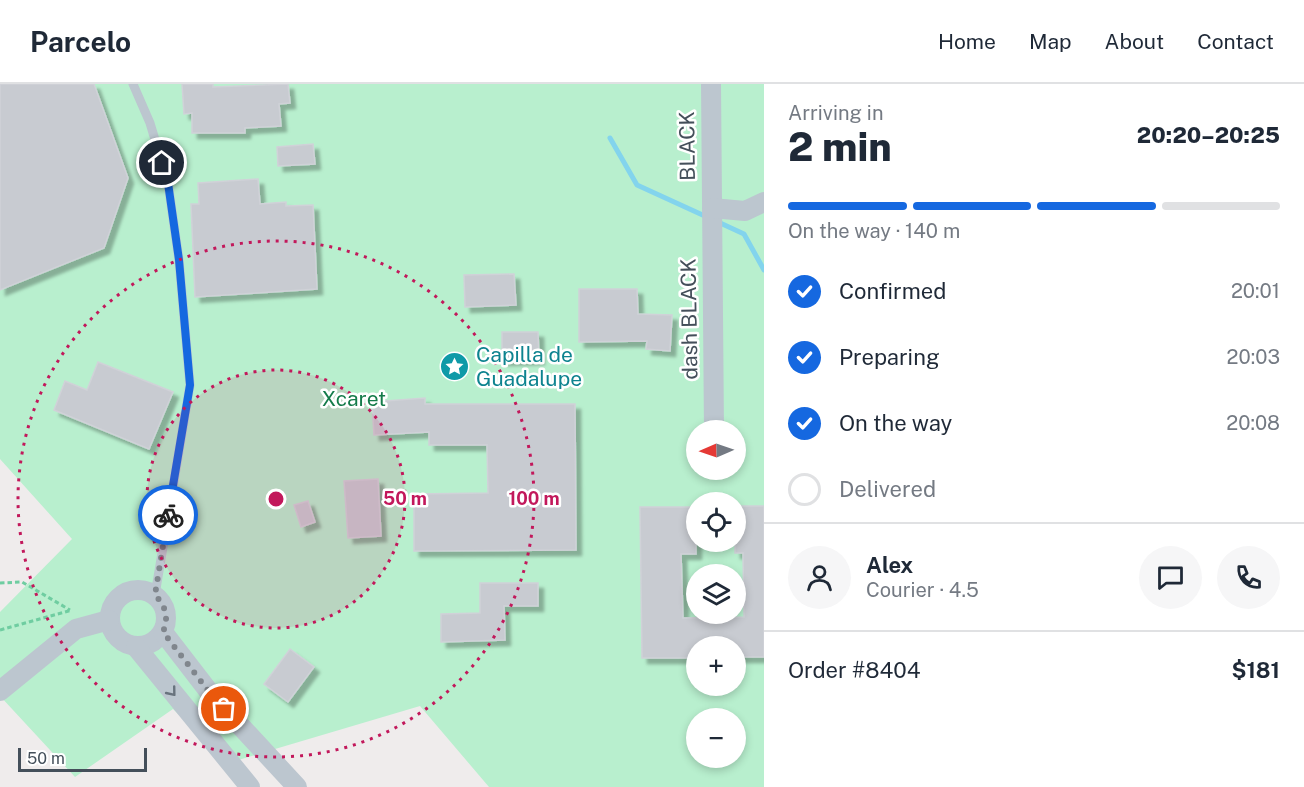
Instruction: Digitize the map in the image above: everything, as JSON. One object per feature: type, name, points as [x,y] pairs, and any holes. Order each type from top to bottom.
[{"type":"street","name":"BLACK","points":[[711,84],[712,208]]},
{"type":"street","points":[[712,208],[745,211],[764,202]]},
{"type":"street","name":"dash BLACK","points":[[712,208],[714,420]]},
{"type":"street","points":[[136,647],[152,644],[163,632],[166,616],[165,608],[155,595],[140,590],[124,593],[113,604],[111,628],[120,641],[136,647],[250,787]]},
{"type":"street","points":[[0,691],[76,629],[110,620]]},
{"type":"street","points":[[163,632],[210,693],[297,787]]},
{"type":"lane","points":[[133,84],[150,123],[168,183],[179,260],[190,385],[155,595]]},
{"type":"path","points":[[0,583],[22,582],[70,609]]},
{"type":"path","points":[[0,630],[70,609],[80,610]]},
{"type":"green space","name":"Xcaret","points":[[0,84],[764,84],[764,787],[489,787],[420,706],[228,763],[173,709],[75,777],[0,696],[0,612],[72,539],[0,459]]},
{"type":"building","points":[[0,84],[94,84],[128,178],[104,248],[0,290]]},
{"type":"building","points":[[182,84],[213,84],[213,87],[288,84],[290,103],[279,104],[281,126],[245,128],[245,133],[192,133],[192,113],[184,114]]},
{"type":"building","points":[[313,144],[315,164],[278,166],[277,147]]},
{"type":"building","points":[[258,179],[260,204],[286,202],[286,206],[313,205],[317,289],[195,297],[191,204],[199,204],[198,183]]},
{"type":"building","points":[[514,274],[516,305],[465,307],[464,275]]},
{"type":"building","points":[[579,289],[637,289],[638,314],[672,315],[670,351],[646,349],[647,341],[579,342]]},
{"type":"building","points":[[502,332],[538,332],[539,359],[502,360]]},
{"type":"building","points":[[98,362],[173,392],[149,449],[54,410],[65,381],[87,390]]},
{"type":"building","points":[[425,398],[425,404],[575,404],[576,550],[414,551],[414,494],[488,493],[487,445],[429,445],[429,432],[374,435],[372,402]]},
{"type":"building","points":[[378,479],[381,536],[348,538],[344,481]]},
{"type":"building","points":[[308,501],[315,522],[301,527],[294,505]]},
{"type":"building","points":[[746,506],[764,506],[764,657],[746,657],[746,636],[686,636],[686,658],[642,658],[640,507],[686,507],[686,552],[696,552],[696,554],[681,554],[683,618],[686,618],[686,624],[746,624],[746,564],[743,564],[743,553],[735,553],[746,552]]},
{"type":"building","points":[[480,583],[538,583],[538,606],[504,606],[505,640],[441,642],[441,614],[480,613]]},
{"type":"building","points":[[290,649],[314,667],[288,702],[264,684]]},
{"type":"waterway","points":[[610,138],[637,185],[707,217]]},
{"type":"waterway","points":[[718,222],[744,234],[764,270]]},
{"type":"way so far","points":[[168,515],[155,595],[165,608],[166,624],[163,632],[224,709]]},
{"type":"place","name":"Capilla de Guadalupe","points":[[455,366]]},
{"type":"route","points":[[162,163],[168,183],[179,260],[190,385],[168,515]]}]
